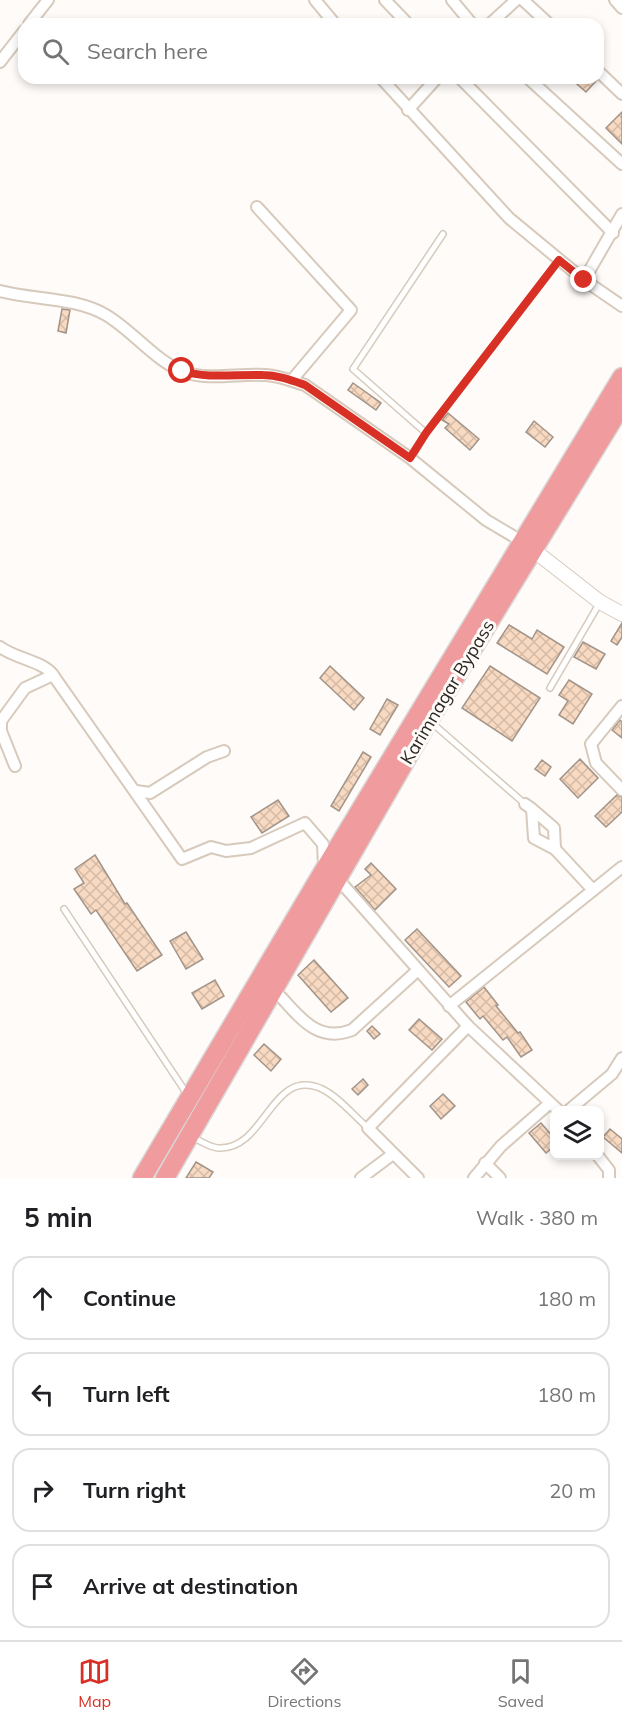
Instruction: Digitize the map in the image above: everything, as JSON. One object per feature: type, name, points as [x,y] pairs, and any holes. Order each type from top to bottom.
[{"type":"highway","name":"Karimnagar Bypass","points":[[330,874],[429,720],[529,546],[622,377]]},
{"type":"highway","name":"Karimnagar Bypass","points":[[279,989],[287,964],[330,874],[492,590],[511,562],[529,546],[622,405]]},
{"type":"highway","points":[[142,1178],[330,874]]},
{"type":"highway","points":[[175,1178],[198,1140],[279,989]]},
{"type":"highway","points":[[165,1178],[279,989]]},
{"type":"street","points":[[34,18],[48,0]]},
{"type":"street","points":[[315,0],[330,18]]},
{"type":"street","points":[[385,0],[402,18]]},
{"type":"street","points":[[452,0],[467,18]]},
{"type":"street","points":[[496,18],[516,0]]},
{"type":"street","points":[[523,0],[542,18]]},
{"type":"street","points":[[615,0],[622,8]]},
{"type":"street","points":[[0,62],[18,39]]},
{"type":"street","points":[[604,77],[622,94]]},
{"type":"street","points":[[386,84],[509,218],[584,280],[622,306]]},
{"type":"street","points":[[408,110],[432,84]]},
{"type":"street","points":[[466,84],[613,233]]},
{"type":"street","points":[[535,84],[622,164]]},
{"type":"street","points":[[257,207],[351,310],[292,380]]},
{"type":"street","points":[[584,280],[622,214]]},
{"type":"street","points":[[0,291],[25,297],[67,302],[105,314],[182,371],[198,375],[265,375],[305,385],[410,458],[486,520],[529,546],[600,602],[622,614]]},
{"type":"street","points":[[0,647],[11,655],[47,667],[136,790],[182,859],[211,847],[226,851],[251,848],[305,823],[323,844],[330,874],[468,1026],[553,1106]]},
{"type":"street","points":[[15,766],[1,731],[1,721],[25,688],[53,675]]},
{"type":"street","points":[[622,706],[591,744],[596,763],[622,790]]},
{"type":"street","points":[[136,790],[150,793],[207,758],[224,751]]},
{"type":"street","points":[[528,806],[534,838],[555,849],[593,890]]},
{"type":"street","points":[[528,806],[554,828],[555,849]]},
{"type":"street","points":[[449,1006],[622,867]]},
{"type":"street","points":[[279,989],[305,1024],[328,1035],[340,1035],[351,1030],[418,970]]},
{"type":"street","points":[[418,1178],[368,1128],[468,1026]]},
{"type":"street","points":[[574,1106],[612,1074],[622,1058]]},
{"type":"street","points":[[474,1178],[485,1163],[550,1110]]},
{"type":"street","points":[[361,1178],[393,1154]]},
{"type":"street","points":[[602,1160],[609,1170],[610,1178]]},
{"type":"street","points":[[485,1163],[500,1178]]},
{"type":"lane","points":[[426,433],[353,369],[443,234]]},
{"type":"lane","points":[[410,458],[426,433],[559,260]]},
{"type":"lane","points":[[550,688],[600,602]]},
{"type":"lane","points":[[429,720],[528,806]]},
{"type":"lane","points":[[64,909],[190,1098]]},
{"type":"lane","points":[[198,1140],[217,1148],[229,1147],[241,1142],[287,1090],[303,1084],[323,1090],[368,1128]]},
{"type":"building","points":[[577,84],[593,84],[586,92]]},
{"type":"building","points":[[622,112],[622,144],[606,128]]},
{"type":"building","points":[[62,309],[70,310],[66,333],[58,331]]},
{"type":"building","points":[[353,383],[381,403],[376,410],[348,390]]},
{"type":"building","points":[[448,413],[479,439],[470,450],[445,428],[449,424],[442,420]]},
{"type":"building","points":[[534,421],[553,437],[545,447],[526,432]]},
{"type":"building","points":[[622,623],[622,637],[617,645],[611,641]]},
{"type":"building","points":[[509,625],[532,639],[537,630],[564,647],[547,674],[497,643]]},
{"type":"building","points":[[583,642],[605,654],[596,669],[574,657]]},
{"type":"building","points":[[330,666],[364,698],[354,710],[320,678]]},
{"type":"building","points":[[490,666],[540,698],[512,741],[462,708]]},
{"type":"building","points":[[569,680],[592,694],[573,724],[559,715],[568,701],[559,695]]},
{"type":"building","points":[[387,699],[398,705],[380,735],[370,729]]},
{"type":"building","points":[[620,720],[622,722],[622,738],[612,730]]},
{"type":"building","points":[[363,752],[371,757],[339,811],[331,806]]},
{"type":"building","points":[[580,759],[598,778],[578,798],[560,779]]},
{"type":"building","points":[[542,760],[551,767],[545,776],[535,769]]},
{"type":"building","points":[[617,795],[622,797],[622,812],[606,827],[595,816]]},
{"type":"building","points":[[278,800],[289,816],[262,833],[251,817]]},
{"type":"building","points":[[95,855],[125,904],[127,903],[162,955],[137,971],[96,910],[91,914],[74,889],[84,883],[75,869]]},
{"type":"building","points":[[371,863],[396,889],[375,910],[355,887],[371,875],[365,869]]},
{"type":"building","points":[[417,929],[461,976],[449,987],[405,940]]},
{"type":"building","points":[[186,932],[203,959],[186,969],[170,941]]},
{"type":"building","points":[[314,960],[348,998],[331,1012],[298,975]]},
{"type":"building","points":[[215,980],[224,996],[202,1009],[192,993]]},
{"type":"building","points":[[484,987],[498,1005],[496,1006],[518,1033],[520,1032],[532,1050],[521,1057],[507,1037],[503,1040],[483,1016],[480,1019],[466,1002]]},
{"type":"building","points":[[419,1019],[442,1039],[432,1050],[409,1030]]},
{"type":"building","points":[[372,1026],[380,1034],[374,1039],[367,1031]]},
{"type":"building","points":[[264,1044],[281,1059],[271,1071],[254,1055]]},
{"type":"building","points":[[363,1079],[368,1085],[358,1095],[352,1089]]},
{"type":"building","points":[[443,1094],[455,1106],[441,1119],[430,1106]]},
{"type":"building","points":[[541,1123],[550,1133],[550,1150],[546,1153],[529,1133]]},
{"type":"building","points":[[610,1129],[622,1139],[622,1153],[604,1138]]},
{"type":"building","points":[[196,1162],[213,1172],[209,1178],[186,1178]]},
{"type":"route","points":[[182,371],[198,375],[265,375],[286,378],[305,385],[410,458],[426,433],[559,260],[584,280]]}]
